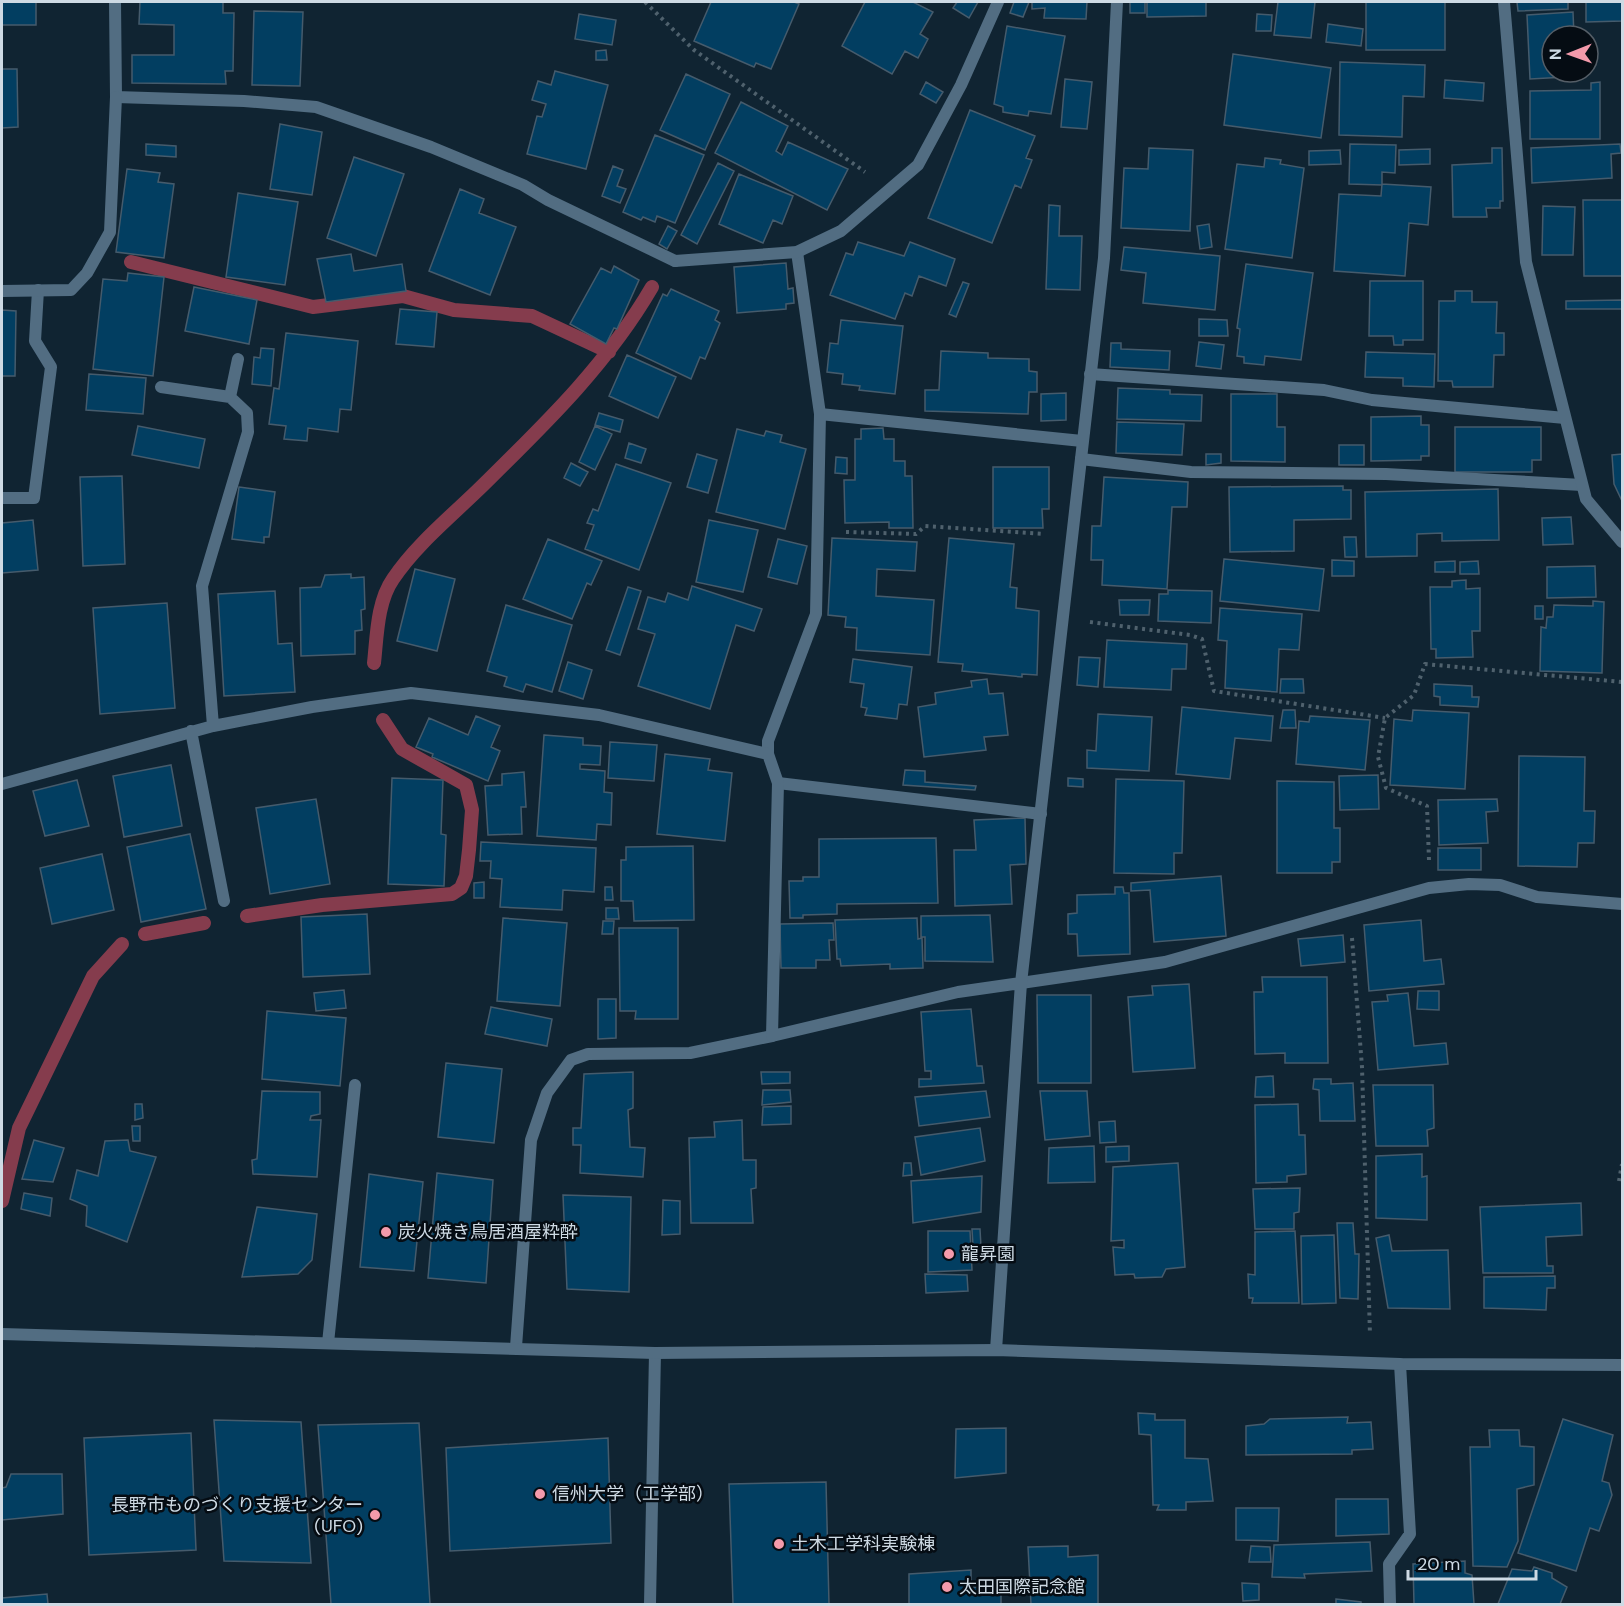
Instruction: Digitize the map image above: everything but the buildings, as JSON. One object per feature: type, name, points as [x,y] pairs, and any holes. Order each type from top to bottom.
[{"type":"street","points":[[2,291],[71,290],[87,273],[110,232],[116,98],[115,2]]},
{"type":"street","points":[[116,98],[244,101],[316,106],[431,147],[523,185],[548,201],[675,261],[797,252],[841,231],[918,165],[961,85],[998,2]]},
{"type":"street","points":[[996,1350],[1021,983],[1104,258],[1117,2]]},
{"type":"street","points":[[1504,2],[1526,262],[1586,499],[1623,542]]},
{"type":"street","points":[[772,1036],[778,783],[768,754],[768,741],[816,614],[820,414],[797,252]]},
{"type":"street","points":[[2,498],[34,498],[51,367],[35,341],[38,290]]},
{"type":"street","points":[[230,397],[238,360]]},
{"type":"street","points":[[1090,374],[1324,390],[1372,400],[1565,418]]},
{"type":"street","points":[[161,387],[230,397],[247,413],[248,432],[202,586],[213,726]]},
{"type":"street","points":[[820,414],[1082,441]]},
{"type":"street","points":[[1081,459],[1191,472],[1386,474],[1582,485]]},
{"type":"street","points":[[2,784],[213,726],[312,707],[411,693],[599,715],[768,754]]},
{"type":"street","points":[[192,731],[224,901]]},
{"type":"street","points":[[778,783],[1041,814]]},
{"type":"street","points":[[516,1347],[531,1140],[547,1093],[571,1060],[588,1054],[690,1053],[958,992],[1165,962],[1429,888],[1469,884],[1500,885],[1537,897],[1623,904]]},
{"type":"street","points":[[328,1343],[355,1085]]},
{"type":"street","points":[[2,1334],[516,1347],[655,1353],[996,1350],[1400,1364],[1623,1365]]},
{"type":"street","points":[[650,1605],[655,1353]]},
{"type":"street","points":[[1390,1605],[1389,1564],[1410,1534],[1400,1364]]},
{"type":"path","points":[[645,2],[694,50],[890,189]]},
{"type":"path","points":[[818,532],[916,534],[925,526],[1072,536]]},
{"type":"path","points":[[1063,618],[1190,635],[1202,639],[1214,692],[1385,718]]},
{"type":"path","points":[[1429,888],[1427,806],[1386,788],[1378,757],[1385,718],[1414,695],[1425,664],[1623,682]]},
{"type":"path","points":[[1348,912],[1354,950],[1362,1066],[1371,1363]]},
{"type":"path","points":[[1619,1181],[1623,1164]]},
{"type":"waterway","points":[[131,262],[313,307],[403,296],[454,310],[532,316],[609,352]]},
{"type":"waterway","points":[[374,663],[381,609],[393,579],[422,544],[572,394],[615,343],[652,287]]},
{"type":"waterway","points":[[247,916],[322,905],[452,894],[461,888],[466,876],[472,810],[466,785],[402,749],[383,720]]},
{"type":"waterway","points":[[145,934],[204,923]]},
{"type":"waterway","points":[[2,1201],[19,1128],[93,976],[122,944]]},
{"type":"place","name":"炭火焼き鳥居酒屋粋酔","points":[[386,1232]]},
{"type":"place","name":"龍昇園","points":[[949,1254]]},
{"type":"place","name":"信州大学（工学部）","points":[[540,1494]]},
{"type":"place","name":"長野市ものづくり支援センター (UFO)","points":[[375,1515]]},
{"type":"place","name":"土木工学科実験棟","points":[[779,1544]]},
{"type":"place","name":"太田国際記念館","points":[[947,1587]]}]
